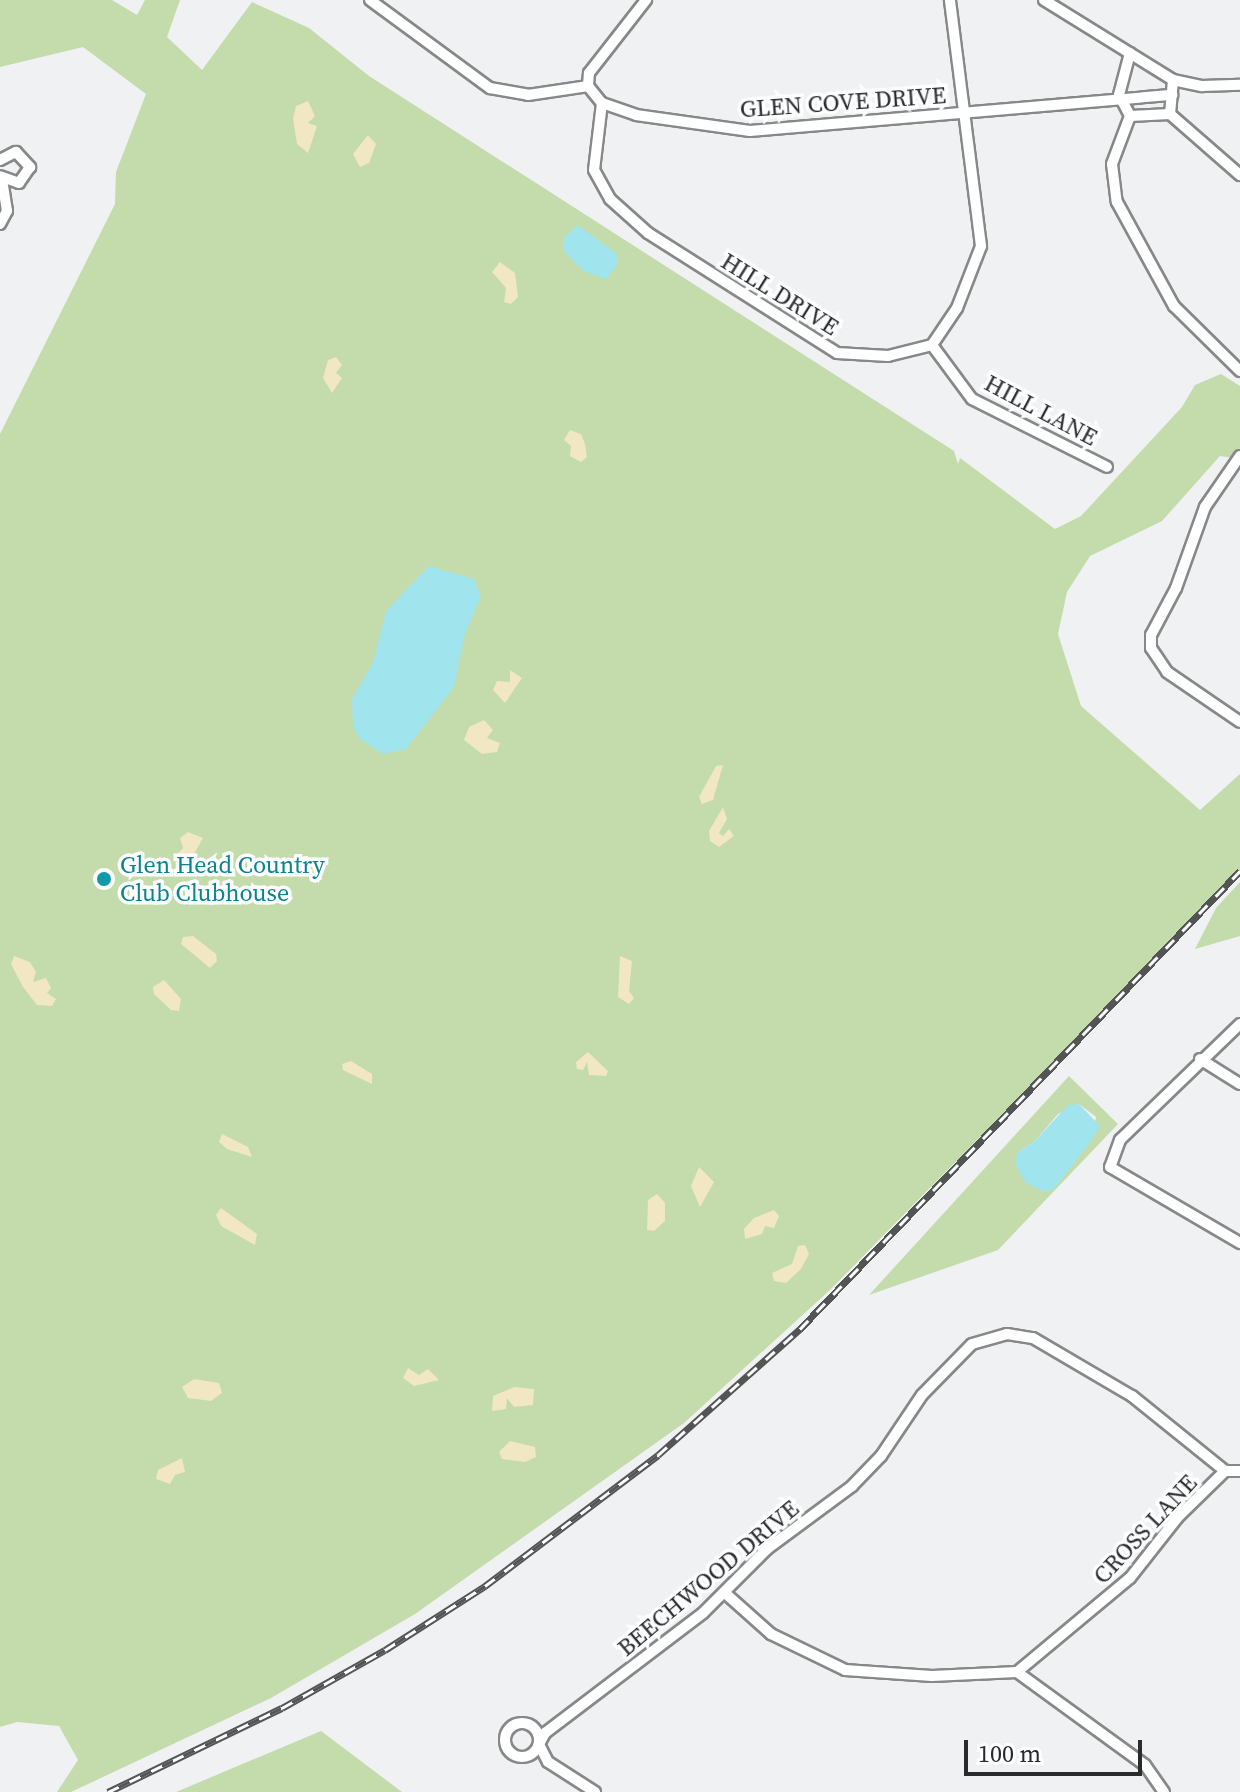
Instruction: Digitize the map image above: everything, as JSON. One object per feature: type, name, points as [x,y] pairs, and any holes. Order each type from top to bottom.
[{"type":"street","points":[[370,0],[490,88],[528,95],[588,86]]},
{"type":"street","points":[[602,103],[588,86],[589,73],[646,0]]},
{"type":"street","points":[[932,345],[957,308],[981,246],[950,0]]},
{"type":"street","points":[[1044,0],[1173,80],[1202,86],[1240,85]]},
{"type":"street","points":[[1130,53],[1119,95],[1130,116],[1112,164],[1117,202],[1174,306],[1240,371]]},
{"type":"street","points":[[1170,114],[1173,80]]},
{"type":"street","name":"GLEN COVE DRIVE","points":[[602,103],[668,122],[750,131],[965,114],[1119,95],[1172,95]]},
{"type":"street","name":"HILL DRIVE","points":[[602,103],[594,170],[610,199],[648,233],[837,353],[888,356],[932,345]]},
{"type":"street","points":[[1130,116],[1170,114],[1240,175]]},
{"type":"street","points":[[0,160],[16,152],[30,167],[19,183],[0,176],[7,211],[0,224]]},
{"type":"street","name":"HILL LANE","points":[[932,345],[972,399],[1107,467]]},
{"type":"street","points":[[1240,456],[1205,507],[1176,588],[1151,635],[1151,648],[1167,672],[1240,722]]},
{"type":"street","points":[[1240,1024],[1200,1059],[1120,1140],[1110,1167],[1240,1243]]},
{"type":"street","points":[[1200,1059],[1240,1084]]},
{"type":"street","name":"BEECHWOOD DRIVE","points":[[595,1792],[548,1762],[539,1744],[554,1724],[725,1593],[767,1549],[852,1486],[941,1372],[972,1344],[992,1336],[1021,1334],[1067,1354],[1132,1396],[1225,1471]]},
{"type":"street","points":[[1225,1471],[1240,1471]]},
{"type":"street","name":"CROSS LANE","points":[[1017,1672],[1130,1578],[1178,1517],[1225,1471]]},
{"type":"street","points":[[725,1593],[771,1634],[845,1670],[932,1676],[1017,1672],[1145,1765],[1164,1792]]},
{"type":"green space","points":[[0,0],[112,0],[137,15],[145,0],[180,0],[167,37],[202,70],[252,2],[309,28],[369,76],[954,451],[958,464],[960,458],[1055,529],[1081,516],[1182,407],[1195,385],[1221,374],[1240,386],[1240,459],[1220,456],[1162,521],[1090,556],[1067,592],[1058,634],[1081,706],[1200,810],[1240,774],[1240,871],[831,1289],[684,1423],[415,1614],[271,1698],[71,1792],[57,1792],[78,1760],[59,1726],[17,1722],[0,1727],[0,434],[115,204],[116,172],[146,94],[83,47],[0,67]]},
{"type":"green space","points":[[1240,882],[1240,936],[1195,949],[1216,908]]},
{"type":"green space","points":[[1069,1076],[1118,1124],[998,1250],[869,1295]],"holes":[[[1079,1104],[1096,1117],[1091,1141],[1081,1151],[1018,1152],[1035,1141],[1058,1114]]]},
{"type":"green space","points":[[321,1731],[402,1792],[176,1792]]},
{"type":"sand","points":[[308,101],[315,116],[308,123],[317,126],[308,153],[297,144],[293,119],[296,106]]},
{"type":"sand","points":[[368,135],[376,144],[369,163],[360,167],[353,154]]},
{"type":"sand","points":[[500,262],[515,273],[518,297],[511,304],[504,302],[506,288],[492,272]]},
{"type":"sand","points":[[336,357],[342,365],[336,373],[342,378],[332,393],[323,378],[328,360]]},
{"type":"sand","points":[[570,430],[581,434],[585,444],[587,457],[581,462],[570,456],[571,446],[564,440]]},
{"type":"sand","points":[[510,670],[522,678],[505,703],[493,690],[497,681],[510,682]]},
{"type":"sand","points":[[484,720],[493,730],[487,738],[500,743],[497,752],[482,754],[464,740],[469,727]]},
{"type":"sand","points":[[723,765],[713,800],[702,804],[699,797],[716,766]]},
{"type":"sand","points":[[723,807],[727,819],[719,833],[723,836],[729,829],[734,836],[719,847],[710,841],[709,831]]},
{"type":"sand","points":[[188,832],[203,838],[188,865],[174,858],[183,848],[180,838]]},
{"type":"sand","points":[[193,936],[216,954],[217,961],[210,968],[181,944],[183,937]]},
{"type":"sand","points":[[14,956],[30,962],[36,972],[33,982],[46,978],[51,988],[47,993],[56,999],[52,1006],[37,1005],[23,987],[11,964]]},
{"type":"sand","points":[[620,956],[632,961],[629,991],[634,998],[629,1004],[618,997]]},
{"type":"sand","points":[[164,980],[181,999],[179,1011],[171,1010],[154,994],[153,987]]},
{"type":"sand","points":[[588,1052],[608,1071],[606,1076],[589,1075],[587,1062],[583,1070],[577,1069],[576,1062]]},
{"type":"sand","points":[[351,1061],[372,1074],[372,1084],[343,1070],[342,1064]]},
{"type":"sand","points":[[222,1134],[248,1147],[252,1157],[227,1149],[219,1142]]},
{"type":"sand","points":[[699,1167],[714,1182],[700,1207],[691,1186]]},
{"type":"sand","points":[[657,1194],[665,1203],[665,1221],[654,1231],[647,1230],[648,1200]]},
{"type":"sand","points":[[221,1208],[257,1234],[255,1245],[221,1226],[216,1215]]},
{"type":"sand","points":[[774,1210],[779,1216],[774,1228],[765,1226],[762,1234],[745,1239],[744,1229],[754,1218]]},
{"type":"sand","points":[[805,1245],[809,1254],[801,1269],[786,1283],[774,1281],[772,1273],[792,1264],[798,1246]]},
{"type":"sand","points":[[408,1368],[419,1375],[428,1369],[439,1380],[414,1386],[403,1378]]},
{"type":"sand","points":[[194,1379],[219,1383],[222,1393],[211,1401],[188,1398],[182,1387]]},
{"type":"sand","points":[[514,1387],[534,1389],[533,1405],[514,1407],[507,1398],[506,1409],[492,1411],[493,1396]]},
{"type":"sand","points":[[510,1441],[535,1447],[536,1457],[525,1462],[502,1459],[499,1452]]},
{"type":"sand","points":[[182,1458],[185,1472],[175,1475],[170,1484],[156,1479],[158,1470]]},
{"type":"water","points":[[577,225],[616,253],[618,264],[606,279],[583,271],[563,250],[563,239]]},
{"type":"water","points":[[429,566],[474,579],[481,596],[465,634],[454,687],[406,749],[383,754],[360,739],[353,727],[352,699],[373,663],[386,611]]},
{"type":"water","points":[[1079,1104],[1100,1126],[1091,1141],[1054,1189],[1044,1192],[1026,1183],[1015,1164],[1018,1152],[1035,1141],[1068,1105]]},
{"type":"railway","points":[[108,1792],[282,1708],[385,1650],[485,1586],[658,1455],[800,1329],[1240,871]]},
{"type":"place","name":"Glen Head Country Club Clubhouse","points":[[104,879]]}]
